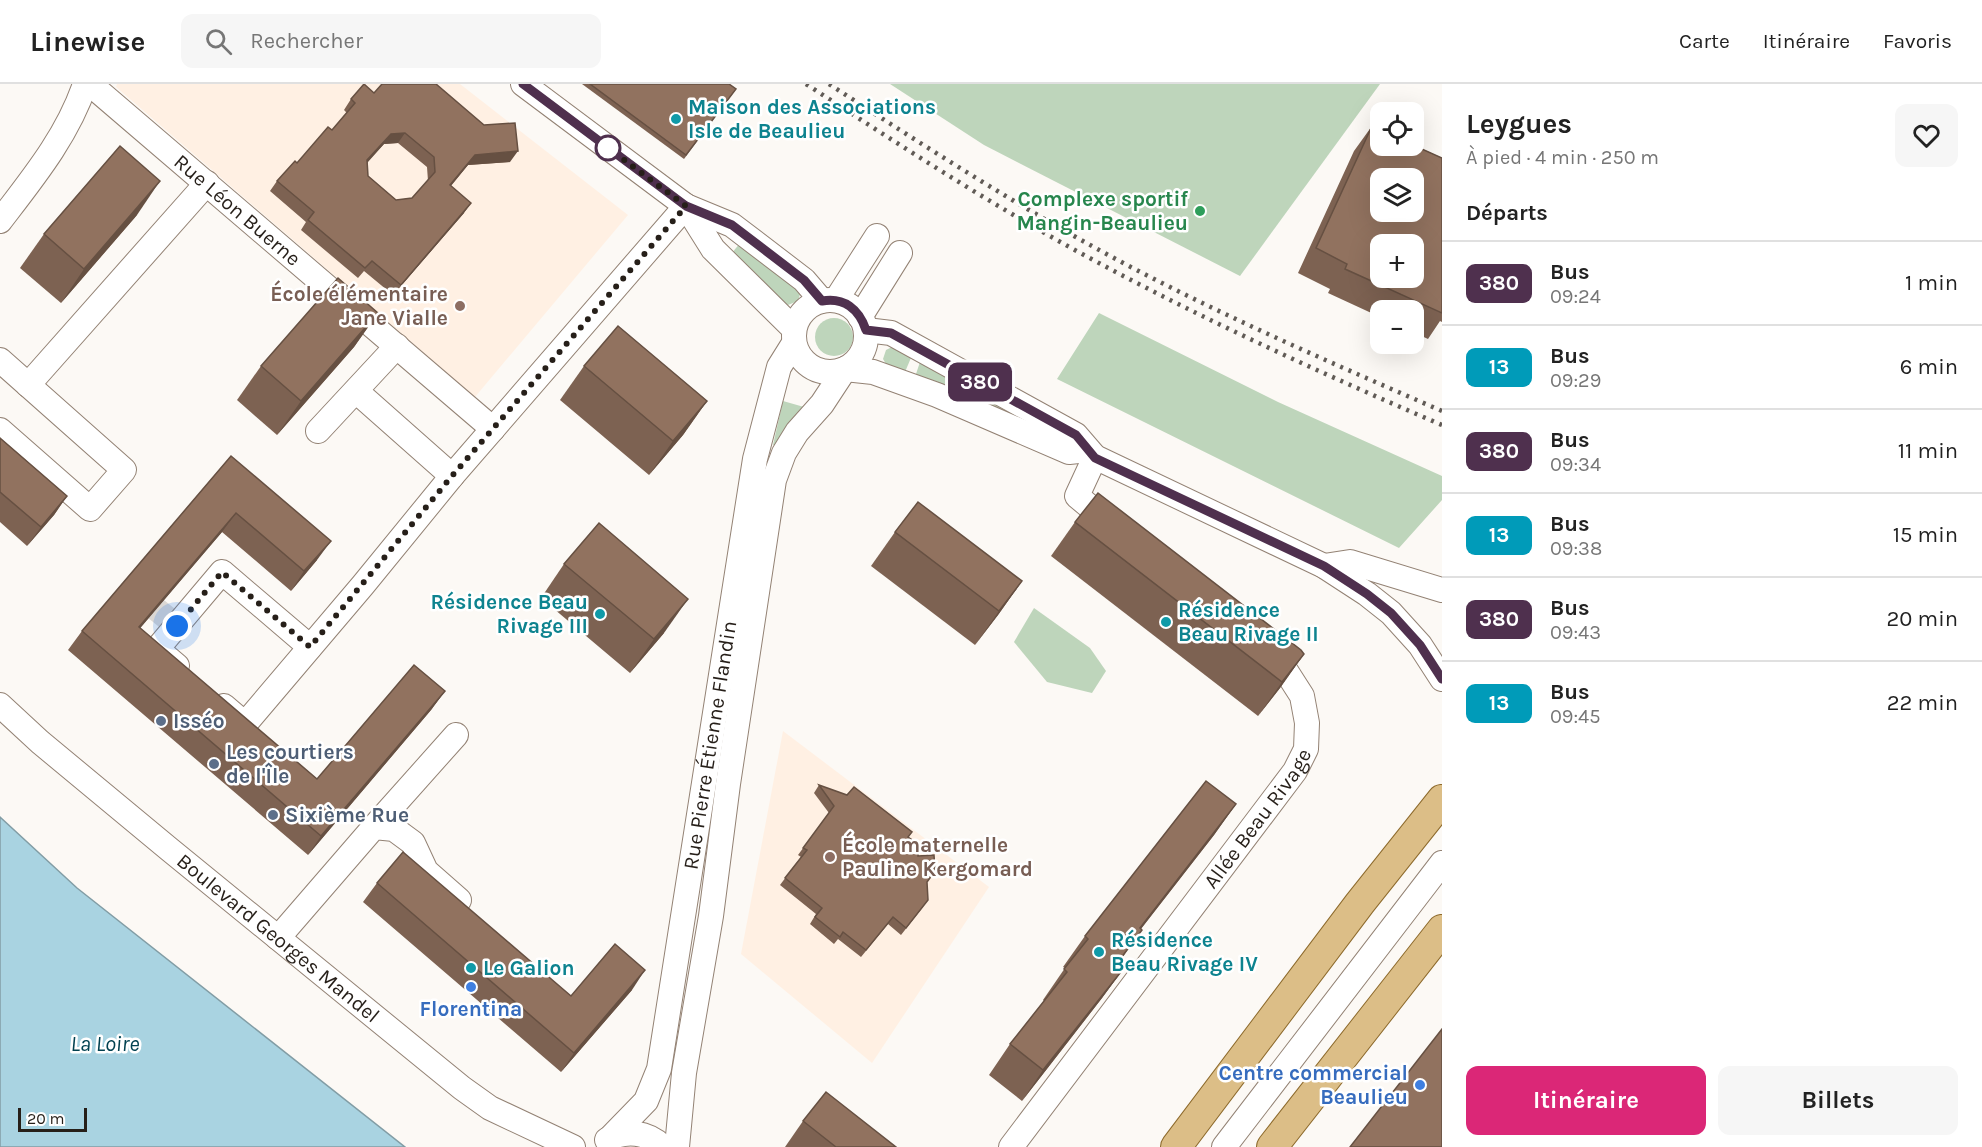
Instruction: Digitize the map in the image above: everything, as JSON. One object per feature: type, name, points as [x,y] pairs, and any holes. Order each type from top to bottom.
[{"type":"main road","points":[[1176,1147],[1360,903],[1442,800]]},
{"type":"main road","points":[[1274,1146],[1442,930]]},
{"type":"street","points":[[0,219],[62,136],[77,108],[85,84]]},
{"type":"street","name":"Rue Léon Buerne","points":[[90,84],[493,429]]},
{"type":"street","points":[[523,84],[686,206],[732,225],[829,300],[849,305],[863,323],[891,333],[1076,435],[1092,454]]},
{"type":"street","points":[[28,385],[207,183]]},
{"type":"street","points":[[686,206],[713,249],[794,336],[799,354],[804,361],[816,369],[831,372],[845,369],[873,372],[938,395],[1069,452],[1092,454],[1324,566],[1391,613],[1420,645],[1442,679]]},
{"type":"street","points":[[310,647],[222,572],[157,649],[254,732],[310,647],[452,476],[686,206]]},
{"type":"street","points":[[794,336],[798,319],[804,311],[812,304],[829,300],[877,236]]},
{"type":"street","points":[[845,369],[854,363],[862,352],[865,345],[863,323],[900,253]]},
{"type":"street","name":"Rue Pierre Étienne Flandin","points":[[604,1142],[646,1101],[659,1069],[755,459],[778,367],[794,336]]},
{"type":"street","points":[[318,431],[397,346]]},
{"type":"street","points":[[0,360],[124,470],[90,509],[0,430]]},
{"type":"street","name":"Rue Pierre Étienne Flandin","points":[[677,1147],[684,1073],[711,916],[728,784],[774,480],[784,453],[797,432],[822,404],[845,369]]},
{"type":"street","points":[[356,391],[452,476]]},
{"type":"street","points":[[1092,454],[1077,496],[1127,537]]},
{"type":"street","points":[[1324,566],[1350,562],[1442,590]]},
{"type":"street","name":"Allée Beau Rivage","points":[[1011,1147],[1270,807],[1295,771],[1306,749],[1307,723],[1302,696],[1286,670],[1250,644]]},
{"type":"street","name":"Boulevard Georges Mandel","points":[[0,705],[40,742],[462,1088],[490,1108],[573,1147]]},
{"type":"street","points":[[278,938],[456,735]]},
{"type":"street","points":[[374,827],[394,830],[413,843],[426,871],[472,911]]},
{"type":"street","points":[[1224,1147],[1442,863]]},
{"type":"street","points":[[604,1142],[633,1132],[649,1136],[663,1147]]},
{"type":"shaded area","name":"École élémentaire Jane Vialle","points":[[117,84],[460,84],[628,215],[475,397],[116,87]]},
{"type":"shaded area","points":[[783,731],[989,887],[872,1063],[741,954]]},
{"type":"green space","name":"Complexe sportif Mangin-Beaulieu","points":[[890,84],[1380,84],[1240,276],[984,145]]},
{"type":"green space","points":[[740,243],[801,291],[798,301],[788,305],[784,304],[732,253]]},
{"type":"green space","points":[[1099,313],[1278,402],[1442,476],[1442,500],[1399,548],[1057,379]]},
{"type":"green space","points":[[834,318],[848,323],[853,337],[848,351],[834,356],[820,351],[815,337],[820,323]]},
{"type":"green space","points":[[896,345],[913,353],[905,372],[886,364],[883,359],[886,350]]},
{"type":"green space","points":[[921,359],[1074,440],[915,377]]},
{"type":"green space","points":[[783,401],[804,407],[779,446],[773,445]]},
{"type":"green space","points":[[1034,608],[1090,648],[1106,671],[1092,693],[1047,682],[1014,642]]},
{"type":"water","name":"La Loire","points":[[0,817],[77,888],[405,1147],[0,1147]]},
{"type":"building","points":[[364,84],[374,93],[382,84],[436,84],[484,125],[515,123],[518,151],[475,155],[450,185],[471,203],[401,285],[372,261],[365,268],[308,220],[314,212],[277,181],[295,161],[297,163],[328,127],[332,130],[355,103],[351,99]],"holes":[[[405,133],[434,157],[435,172],[412,198],[396,200],[368,176],[367,160],[391,134]]]},
{"type":"building","name":"Maison des Associations Isle de Beaulieu","points":[[590,84],[729,84],[736,89],[686,155]]},
{"type":"building","points":[[1370,130],[1370,156],[1424,156],[1424,150],[1442,158],[1442,313],[1424,305],[1424,300],[1413,300],[1387,288],[1424,288],[1424,234],[1370,234],[1370,280],[1345,269],[1347,264],[1316,248]]},
{"type":"building","points":[[120,146],[160,181],[84,269],[44,234]]},
{"type":"building","points":[[338,278],[378,313],[301,401],[261,366]]},
{"type":"building","points":[[618,326],[707,401],[673,441],[584,366]]},
{"type":"building","points":[[0,438],[67,496],[41,527],[0,492]]},
{"type":"building","points":[[231,456],[331,541],[304,571],[236,513],[139,627],[317,779],[414,665],[445,691],[321,836],[82,631]]},
{"type":"building","points":[[1098,493],[1301,650],[1304,654],[1282,682],[1075,522]]},
{"type":"building","points":[[918,502],[1022,581],[999,611],[895,532]]},
{"type":"building","points":[[599,523],[688,599],[654,639],[564,564]]},
{"type":"building","name":"Résidence Beau Rivage IV","points":[[1206,781],[1236,804],[1140,928],[1142,930],[1118,962],[1124,968],[1043,1070],[1010,1044],[1067,972],[1064,969],[1088,939],[1085,936]]},
{"type":"building","points":[[819,785],[847,795],[854,787],[912,832],[908,837],[918,844],[918,856],[934,855],[935,871],[927,882],[928,900],[906,928],[893,917],[866,950],[843,932],[840,937],[815,917],[822,908],[785,878],[807,850],[803,848],[834,806]]},
{"type":"building","points":[[403,852],[571,996],[615,944],[645,970],[574,1053],[377,883]]},
{"type":"building","name":"Centre commercial Beaulieu","points":[[1442,1029],[1442,1147],[1350,1147]]},
{"type":"building","points":[[826,1092],[896,1147],[836,1147],[803,1121]]},
{"type":"tunnel","points":[[156,609],[177,626]]},
{"type":"railway","points":[[806,84],[986,198],[1097,262],[1268,347],[1442,425]]},
{"type":"railway","points":[[829,84],[998,191],[1101,251],[1227,315],[1442,411]]},
{"type":"bus line","name":"380","points":[[523,84],[686,206],[732,225],[804,280],[822,301],[836,300],[849,305],[861,317],[866,330],[891,333],[1076,435],[1095,458],[1324,566],[1391,613],[1420,645],[1442,679]]},
{"type":"place","name":"Maison des Associations Isle de Beaulieu","points":[[676,119]]},
{"type":"place","name":"Complexe sportif Mangin-Beaulieu","points":[[1200,211]]},
{"type":"place","name":"École élémentaire Jane Vialle","points":[[460,306]]},
{"type":"place","name":"Résidence Beau Rivage III","points":[[600,614]]},
{"type":"place","name":"Résidence Beau Rivage II","points":[[1166,622]]},
{"type":"place","name":"Isséo","points":[[161,721]]},
{"type":"place","name":"Les courtiers de l'Île","points":[[214,764]]},
{"type":"place","name":"Sixième Rue","points":[[273,815]]},
{"type":"place","name":"École maternelle Pauline Kergomard","points":[[830,857]]},
{"type":"place","name":"Résidence Beau Rivage IV","points":[[1099,952]]},
{"type":"place","name":"Le Galion","points":[[471,968]]},
{"type":"place","name":"Florentina","points":[[471,987]]},
{"type":"place","name":"Centre commercial Beaulieu","points":[[1420,1085]]},
{"type":"route","points":[[177,626],[222,572],[310,647],[452,476],[686,206],[608,148]]}]
